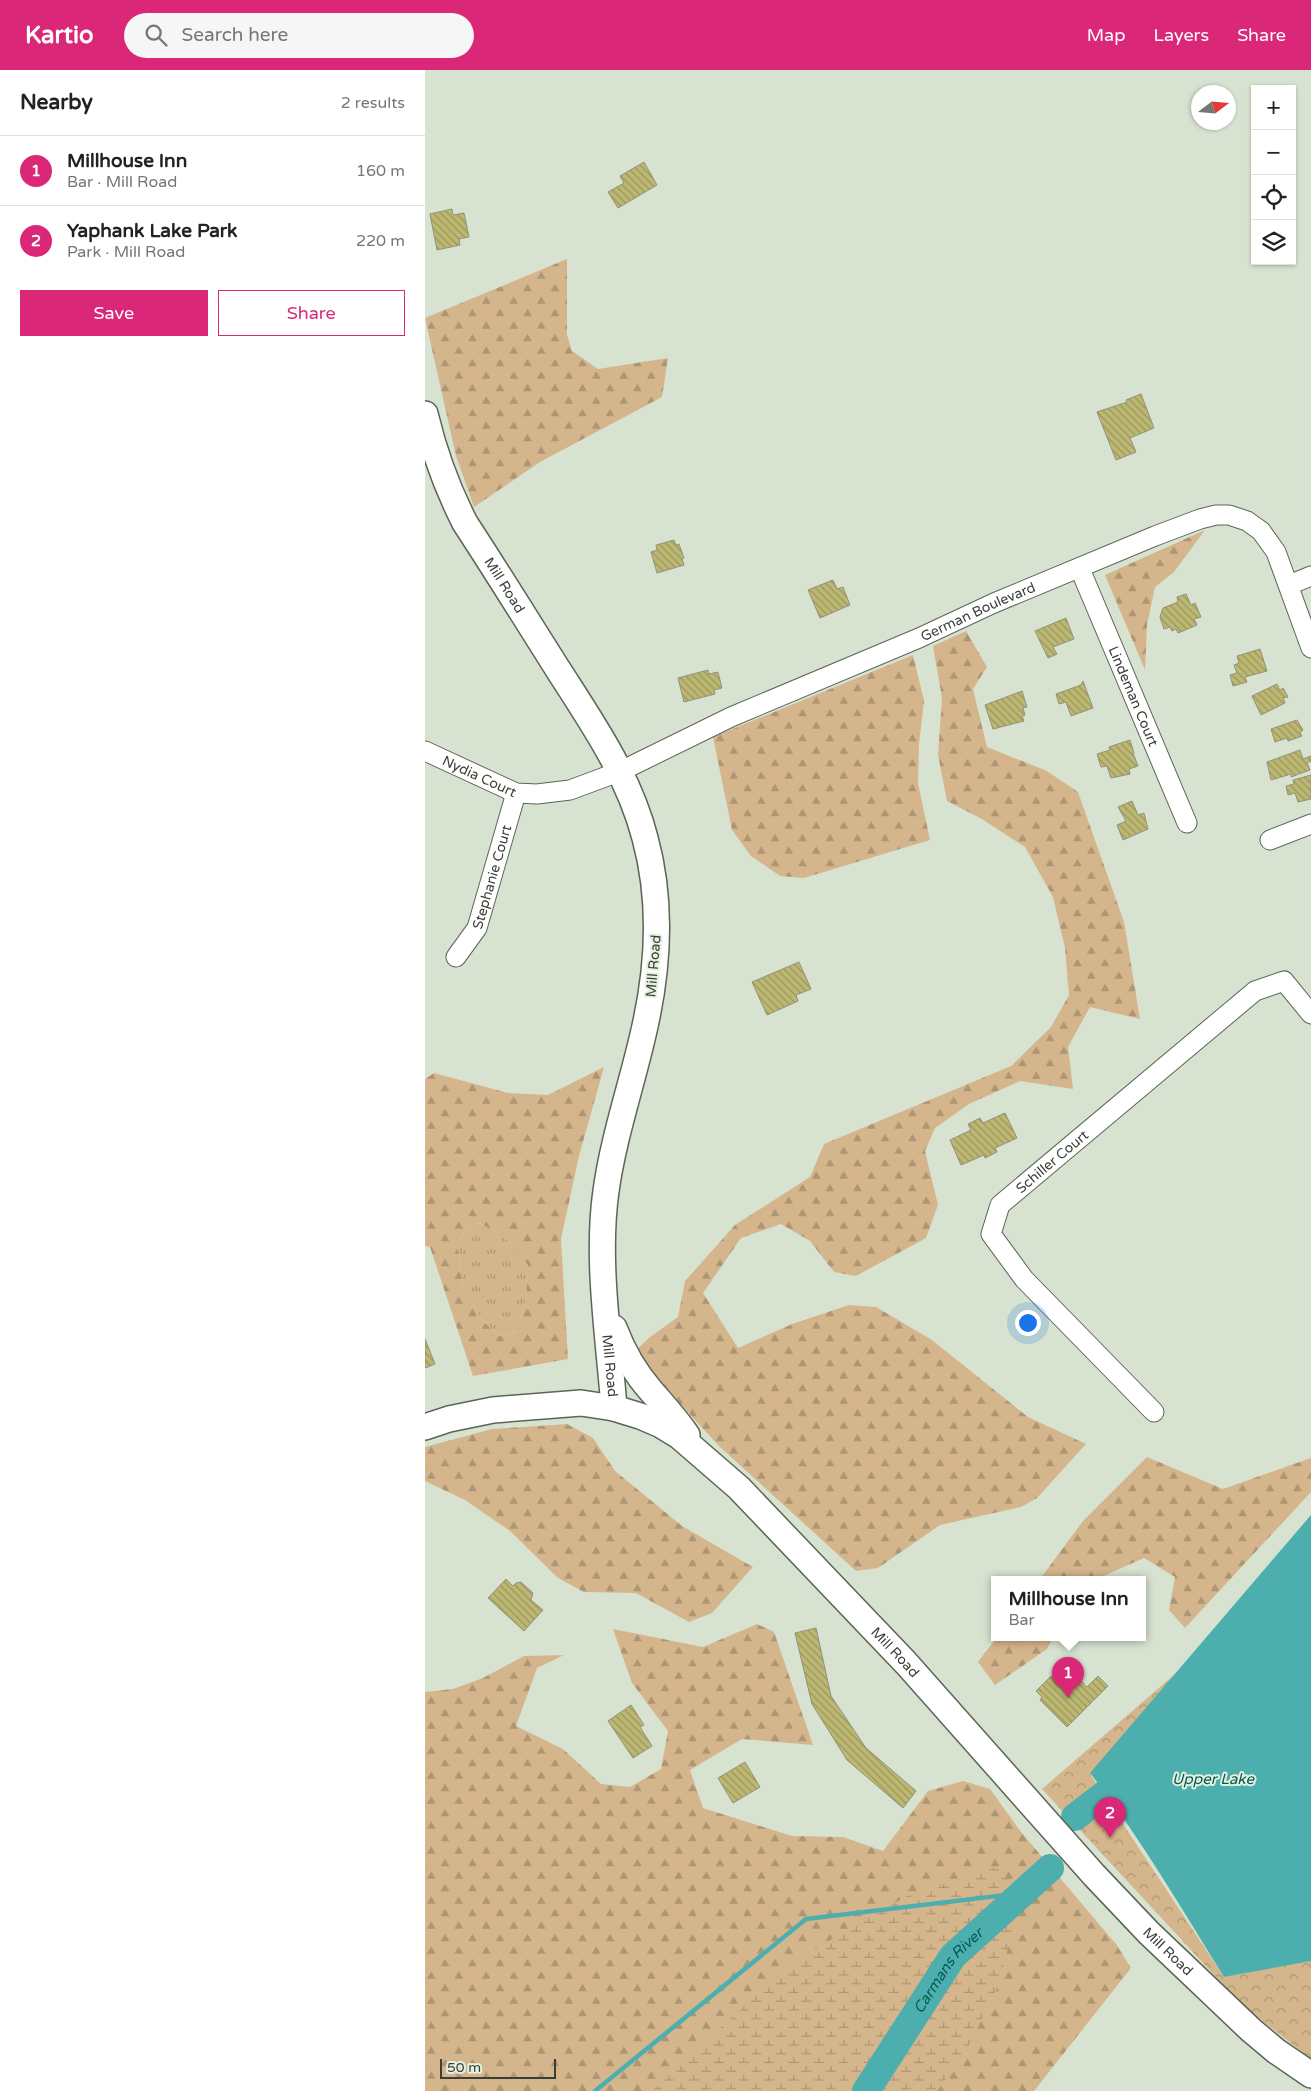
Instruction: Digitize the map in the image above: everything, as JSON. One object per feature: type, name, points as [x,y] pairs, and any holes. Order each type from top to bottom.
[{"type":"main road","name":"Mill Road","points":[[425,414],[430,452],[465,523],[604,741],[621,771],[647,844],[653,880],[656,930],[655,958],[647,1013],[614,1148],[605,1194],[603,1248],[605,1308],[614,1408],[661,1425],[698,1451],[739,1488],[906,1663],[1094,1875],[1149,1933],[1251,2030],[1275,2051],[1311,2075]]},
{"type":"main road","points":[[605,1308],[627,1358],[651,1391],[675,1417],[698,1451]]},
{"type":"main road","points":[[425,1427],[449,1419],[493,1410],[581,1404],[614,1408]]},
{"type":"street","name":"German Boulevard","points":[[621,771],[731,717],[919,638],[994,604],[1199,519],[1216,515],[1229,515],[1247,521],[1261,531],[1276,552],[1311,648]]},
{"type":"street","name":"Lindeman Court","points":[[1080,569],[1187,823]]},
{"type":"street","points":[[1289,585],[1311,576]]},
{"type":"street","name":"Nydia Court","points":[[425,752],[516,793],[537,794],[570,790],[621,771]]},
{"type":"street","name":"Stephanie Court","points":[[456,957],[477,928],[516,793]]},
{"type":"street","points":[[1270,840],[1311,824]]},
{"type":"street","name":"Schiller Court","points":[[1154,1412],[1023,1279],[991,1234],[1000,1205],[1255,990],[1285,981],[1311,1014]]},
{"type":"green space","points":[[567,259],[567,335],[572,351],[598,369],[668,358],[662,397],[540,462],[474,507],[456,456],[425,318]]},
{"type":"green space","points":[[1205,530],[1174,572],[1155,587],[1147,625],[1145,670],[1105,575]]},
{"type":"green space","points":[[966,631],[987,667],[973,689],[987,747],[1047,771],[1078,792],[1124,922],[1140,1019],[1090,1007],[1068,1047],[1073,1089],[1020,1081],[969,1104],[935,1128],[925,1151],[938,1205],[926,1238],[856,1276],[834,1272],[810,1241],[781,1224],[741,1238],[703,1293],[738,1348],[792,1324],[849,1305],[876,1307],[932,1340],[1028,1417],[1086,1444],[1037,1498],[1021,1507],[940,1525],[878,1568],[856,1571],[719,1446],[633,1353],[650,1337],[678,1317],[685,1281],[735,1225],[810,1177],[824,1144],[1011,1066],[1051,1027],[1069,995],[1065,948],[1053,897],[1025,847],[980,818],[947,801],[938,755],[942,698],[933,646]]},
{"type":"green space","points":[[913,655],[924,701],[919,744],[918,783],[930,840],[804,878],[780,876],[751,856],[732,830],[713,737]]},
{"type":"green space","points":[[604,1067],[579,1156],[561,1239],[568,1359],[473,1376],[430,1247],[425,1246],[425,1079],[434,1073],[508,1093],[548,1095]],"holes":[[[480,1223],[508,1240],[528,1265],[526,1299],[515,1333],[499,1336],[483,1321],[463,1288],[457,1246],[466,1227]]]},
{"type":"green space","points":[[480,1223],[508,1240],[529,1265],[526,1299],[515,1333],[499,1336],[483,1321],[463,1288],[457,1246],[466,1227]]},
{"type":"green space","points":[[567,1424],[593,1438],[615,1471],[682,1526],[753,1567],[712,1613],[689,1622],[636,1593],[584,1592],[558,1578],[510,1531],[465,1500],[425,1481],[425,1447],[492,1429]]},
{"type":"green space","points":[[1147,1457],[1223,1489],[1311,1458],[1311,1492],[1185,1628],[1169,1610],[1175,1577],[1144,1558],[1104,1576],[1042,1576],[1083,1521]]},
{"type":"green space","points":[[757,1624],[774,1632],[813,1745],[742,1739],[690,1770],[703,1808],[792,1836],[843,1837],[883,1851],[928,1791],[963,1781],[990,1789],[1021,1832],[1116,1944],[1131,1968],[1034,2091],[425,2091],[425,1692],[453,1689],[483,1678],[524,1656],[564,1655],[537,1668],[516,1726],[563,1749],[601,1784],[630,1787],[661,1769],[668,1731],[632,1683],[613,1629],[703,1647]]},
{"type":"green space","points":[[994,1641],[1051,1641],[1047,1649],[995,1685],[978,1662]]},
{"type":"green space","points":[[1175,1674],[1090,1774],[1224,1977],[1311,1960],[1311,2059],[1241,2004],[1042,1789]]},
{"type":"green space","points":[[997,1867],[1022,1893],[999,1984],[964,2055],[937,2091],[652,2091],[792,1962],[907,1896]]},
{"type":"water","name":"Upper Lake","points":[[1311,1515],[1311,1961],[1224,1977],[1143,1847],[1090,1773]]},
{"type":"building","points":[[644,162],[657,185],[618,208],[608,192],[624,183],[620,176]]},
{"type":"building","points":[[452,209],[453,215],[464,213],[469,237],[459,239],[460,245],[437,250],[430,214]]},
{"type":"building","points":[[1141,394],[1154,428],[1130,438],[1136,452],[1116,460],[1097,412],[1127,402],[1126,400]]},
{"type":"building","points":[[674,540],[676,545],[679,544],[684,558],[682,559],[684,565],[657,573],[651,552],[657,550],[656,545]]},
{"type":"building","points":[[833,580],[837,589],[843,587],[850,605],[820,618],[808,590]]},
{"type":"building","points":[[1186,594],[1191,605],[1195,603],[1201,617],[1194,619],[1197,625],[1178,633],[1176,629],[1172,631],[1170,627],[1164,629],[1160,617],[1163,608],[1178,602],[1177,597]]},
{"type":"building","points":[[1066,618],[1074,639],[1053,647],[1057,654],[1048,658],[1035,631]]},
{"type":"building","points":[[1260,649],[1267,671],[1245,677],[1247,682],[1233,686],[1230,675],[1237,673],[1234,665],[1239,663],[1237,656]]},
{"type":"building","points":[[708,670],[709,674],[718,672],[722,688],[714,690],[715,694],[684,702],[678,678]]},
{"type":"building","points":[[1083,681],[1093,708],[1071,716],[1066,702],[1059,704],[1056,694],[1081,685]]},
{"type":"building","points":[[1277,684],[1280,690],[1283,688],[1288,697],[1283,698],[1285,703],[1261,715],[1252,696]]},
{"type":"building","points":[[1022,691],[1027,707],[1023,708],[1025,715],[1022,716],[1024,721],[993,729],[985,705]]},
{"type":"building","points":[[1297,720],[1303,730],[1300,733],[1302,736],[1288,741],[1287,738],[1275,742],[1271,729]]},
{"type":"building","points":[[1130,740],[1138,766],[1129,769],[1130,774],[1111,778],[1107,766],[1101,767],[1097,754],[1110,750],[1109,747]]},
{"type":"building","points":[[1300,750],[1303,759],[1311,756],[1311,761],[1307,763],[1310,770],[1291,777],[1291,774],[1271,780],[1267,762]]},
{"type":"building","points":[[1311,775],[1311,799],[1298,802],[1295,793],[1288,795],[1286,786],[1294,784],[1293,780]]},
{"type":"building","points":[[1132,801],[1138,815],[1144,813],[1148,829],[1123,840],[1117,825],[1126,821],[1118,807]]},
{"type":"building","points":[[799,962],[811,989],[796,995],[798,1001],[767,1015],[752,982]]},
{"type":"building","points":[[1005,1113],[1017,1138],[995,1148],[997,1152],[985,1158],[984,1155],[961,1165],[950,1140],[971,1130],[968,1124],[980,1118],[983,1123]]},
{"type":"building","points":[[425,1339],[435,1364],[425,1368]]},
{"type":"building","points":[[506,1579],[513,1586],[521,1582],[533,1593],[531,1600],[543,1610],[524,1631],[488,1598]]},
{"type":"building","points":[[816,1628],[831,1696],[866,1748],[916,1791],[903,1808],[847,1760],[812,1704],[795,1633]]},
{"type":"building","points":[[1071,1670],[1087,1687],[1098,1676],[1108,1686],[1067,1727],[1040,1700],[1042,1697],[1036,1691],[1051,1676],[1058,1683]]},
{"type":"building","points":[[631,1705],[644,1725],[640,1727],[652,1746],[633,1758],[608,1721]]},
{"type":"building","points":[[745,1762],[760,1787],[733,1803],[718,1778]]},
{"type":"waterway","name":"Carmans River","points":[[1075,1817],[1105,1794],[1138,1774]]},
{"type":"waterway","name":"Carmans River","points":[[866,2091],[953,1956],[1050,1868]]},
{"type":"waterway","points":[[595,2091],[806,1919],[1022,1893]]},
{"type":"place","name":"Millhouse Inn","points":[[1068,1698]]},
{"type":"place","name":"Yaphank Lake Park","points":[[1110,1838]]}]
